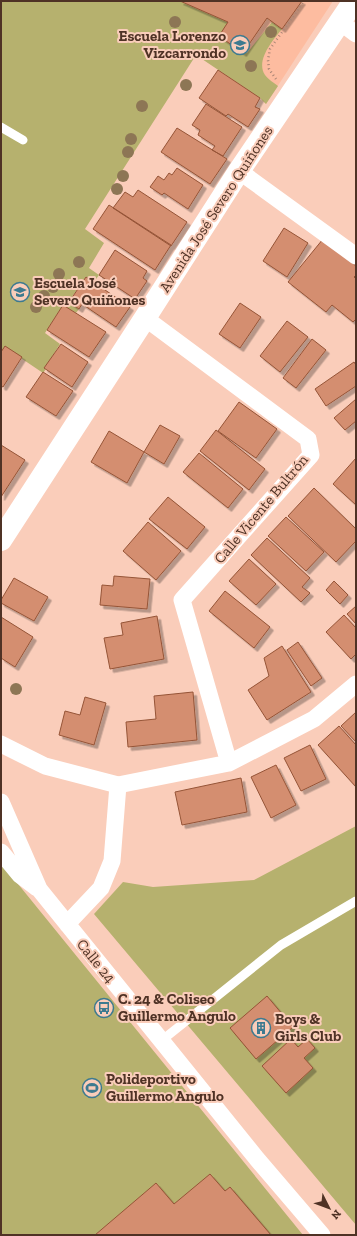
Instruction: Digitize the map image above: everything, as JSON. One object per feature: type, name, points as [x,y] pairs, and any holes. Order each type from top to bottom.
[{"type":"street","name":"Avenida José Severo Quiñones","points":[[1,540],[146,318],[239,171],[348,28],[354,1]]},
{"type":"street","points":[[239,171],[356,256]]},
{"type":"street","name":"Calle Vicente Bultrón","points":[[146,318],[308,440],[310,455],[182,600],[229,763]]},
{"type":"street","points":[[1,744],[45,766],[118,785],[229,763],[314,719],[356,684]]},
{"type":"street","points":[[67,924],[101,888],[112,861],[118,785]]},
{"type":"street","name":"Calle 24","points":[[1,802],[39,889],[257,1159],[322,1235]]},
{"type":"street","points":[[1,852],[20,875],[39,889]]},
{"type":"lane","points":[[1,127],[23,140]]},
{"type":"lane","points":[[161,1041],[281,945],[356,902]]},
{"type":"path","points":[[280,82],[274,78],[269,70],[268,60],[270,49],[304,1]]},
{"type":"shaded area","points":[[1,1],[180,1],[228,22],[243,53],[247,53],[272,22],[282,29],[267,50],[262,63],[265,75],[278,86],[266,104],[260,98],[196,55],[85,229],[104,243],[89,268],[99,275],[94,282],[86,277],[69,301],[79,309],[76,313],[63,305],[45,333],[60,344],[43,373],[6,348],[1,356]]},
{"type":"shaded area","name":"Escuela Lorenzo Vizcarrondo","points":[[77,1],[333,1],[266,104],[260,98],[194,53]]},
{"type":"shaded area","points":[[356,826],[356,1225],[94,914],[123,882],[153,887],[254,880]]},
{"type":"shaded area","name":"Polideportivo Guillermo Angulo","points":[[1,863],[303,1235],[1,1235]]},
{"type":"building","points":[[180,1],[302,1],[282,29],[267,18],[243,53],[219,36],[228,22]]},
{"type":"building","points":[[218,70],[260,98],[255,107],[260,109],[248,127],[228,114],[226,116],[199,98]]},
{"type":"building","points":[[206,104],[242,127],[223,156],[212,150],[215,146],[198,135],[200,130],[192,125]]},
{"type":"building","points":[[177,128],[227,159],[210,184],[161,152]]},
{"type":"building","points":[[177,168],[203,185],[188,209],[164,193],[162,195],[150,187],[158,176],[164,180],[169,173],[172,175]]},
{"type":"building","points":[[138,190],[187,222],[171,246],[113,208],[125,192],[133,197]]},
{"type":"building","points":[[109,205],[171,245],[155,270],[93,229]]},
{"type":"building","points":[[284,228],[308,243],[287,277],[263,261]]},
{"type":"building","points":[[323,239],[356,266],[356,275],[354,277],[356,279],[356,319],[353,322],[332,305],[326,312],[288,282]]},
{"type":"building","points":[[115,250],[147,271],[143,278],[147,281],[135,299],[99,275]]},
{"type":"building","points":[[86,277],[130,307],[116,327],[82,304],[79,309],[69,302]]},
{"type":"building","points":[[240,303],[261,317],[240,348],[219,334]]},
{"type":"building","points":[[63,305],[106,332],[89,357],[47,330]]},
{"type":"building","points":[[287,321],[308,337],[280,372],[260,356]]},
{"type":"building","points":[[312,339],[326,350],[296,388],[283,378]]},
{"type":"building","points":[[61,344],[88,362],[72,387],[44,368]]},
{"type":"building","points":[[5,346],[22,357],[3,387],[1,386],[1,352]]},
{"type":"building","points":[[354,362],[356,365],[356,386],[326,406],[315,389]]},
{"type":"building","points":[[43,372],[73,391],[56,416],[26,397]]},
{"type":"building","points":[[356,399],[356,421],[345,430],[334,418]]},
{"type":"building","points":[[239,402],[277,429],[256,458],[218,431]]},
{"type":"building","points":[[160,425],[180,436],[164,464],[144,452]]},
{"type":"building","points":[[216,430],[265,469],[249,490],[200,451]]},
{"type":"building","points":[[109,431],[144,452],[127,483],[91,462]]},
{"type":"building","points":[[1,445],[25,460],[1,497]]},
{"type":"building","points":[[199,453],[243,489],[228,508],[183,472]]},
{"type":"building","points":[[356,458],[356,505],[333,484]]},
{"type":"building","points":[[314,488],[356,529],[356,541],[336,562],[288,516]]},
{"type":"building","points":[[168,497],[205,527],[187,549],[149,519]]},
{"type":"building","points":[[286,517],[324,552],[306,571],[268,536]]},
{"type":"building","points":[[148,522],[181,551],[156,580],[123,551]]},
{"type":"building","points":[[267,538],[310,578],[302,587],[310,593],[301,602],[251,555]]},
{"type":"building","points":[[249,559],[276,584],[256,605],[229,581]]},
{"type":"building","points":[[114,576],[150,579],[147,609],[100,605],[102,585],[113,586]]},
{"type":"building","points":[[14,578],[48,597],[34,621],[1,603],[1,600]]},
{"type":"building","points":[[334,581],[348,595],[340,604],[326,590]]},
{"type":"building","points":[[225,591],[270,627],[254,648],[209,611]]},
{"type":"building","points":[[356,606],[356,624],[347,614]]},
{"type":"building","points":[[344,615],[356,628],[356,654],[351,659],[326,632]]},
{"type":"building","points":[[157,616],[164,659],[110,669],[104,638],[123,635],[121,623]]},
{"type":"building","points":[[1,617],[33,637],[15,667],[1,658]]},
{"type":"building","points":[[298,642],[322,678],[311,686],[287,650]]},
{"type":"building","points":[[282,646],[311,692],[267,720],[248,690],[269,676],[264,658]]},
{"type":"building","points":[[193,692],[197,740],[128,747],[126,722],[156,719],[154,696]]},
{"type":"building","points":[[85,697],[106,703],[94,745],[59,735],[65,711],[80,715]]},
{"type":"building","points":[[356,712],[356,742],[341,726]]},
{"type":"building","points":[[339,726],[356,745],[356,787],[318,745]]},
{"type":"building","points":[[310,745],[326,779],[301,791],[284,758]]},
{"type":"building","points":[[276,765],[296,805],[271,818],[251,777]]},
{"type":"building","points":[[241,778],[247,812],[182,825],[175,792]]},
{"type":"building","name":"Boys & Girls Club","points":[[267,996],[293,1027],[256,1059],[230,1028]]},
{"type":"building","points":[[291,1039],[298,1047],[307,1039],[315,1048],[304,1058],[313,1068],[286,1093],[262,1066]]},
{"type":"building","points":[[210,1174],[225,1191],[230,1187],[271,1235],[95,1235],[156,1183],[174,1204]]},
{"type":"place","name":"Escuela Lorenzo Vizcarrondo","points":[[240,45]]},
{"type":"place","name":"Escuela José Severo Quiñones","points":[[20,292]]},
{"type":"place","name":"C. 24 & Coliseo Guillermo Angulo","points":[[104,1008]]},
{"type":"place","name":"Boys & Girls Club","points":[[261,1028]]},
{"type":"place","name":"Polideportivo Guillermo Angulo","points":[[92,1088]]}]
